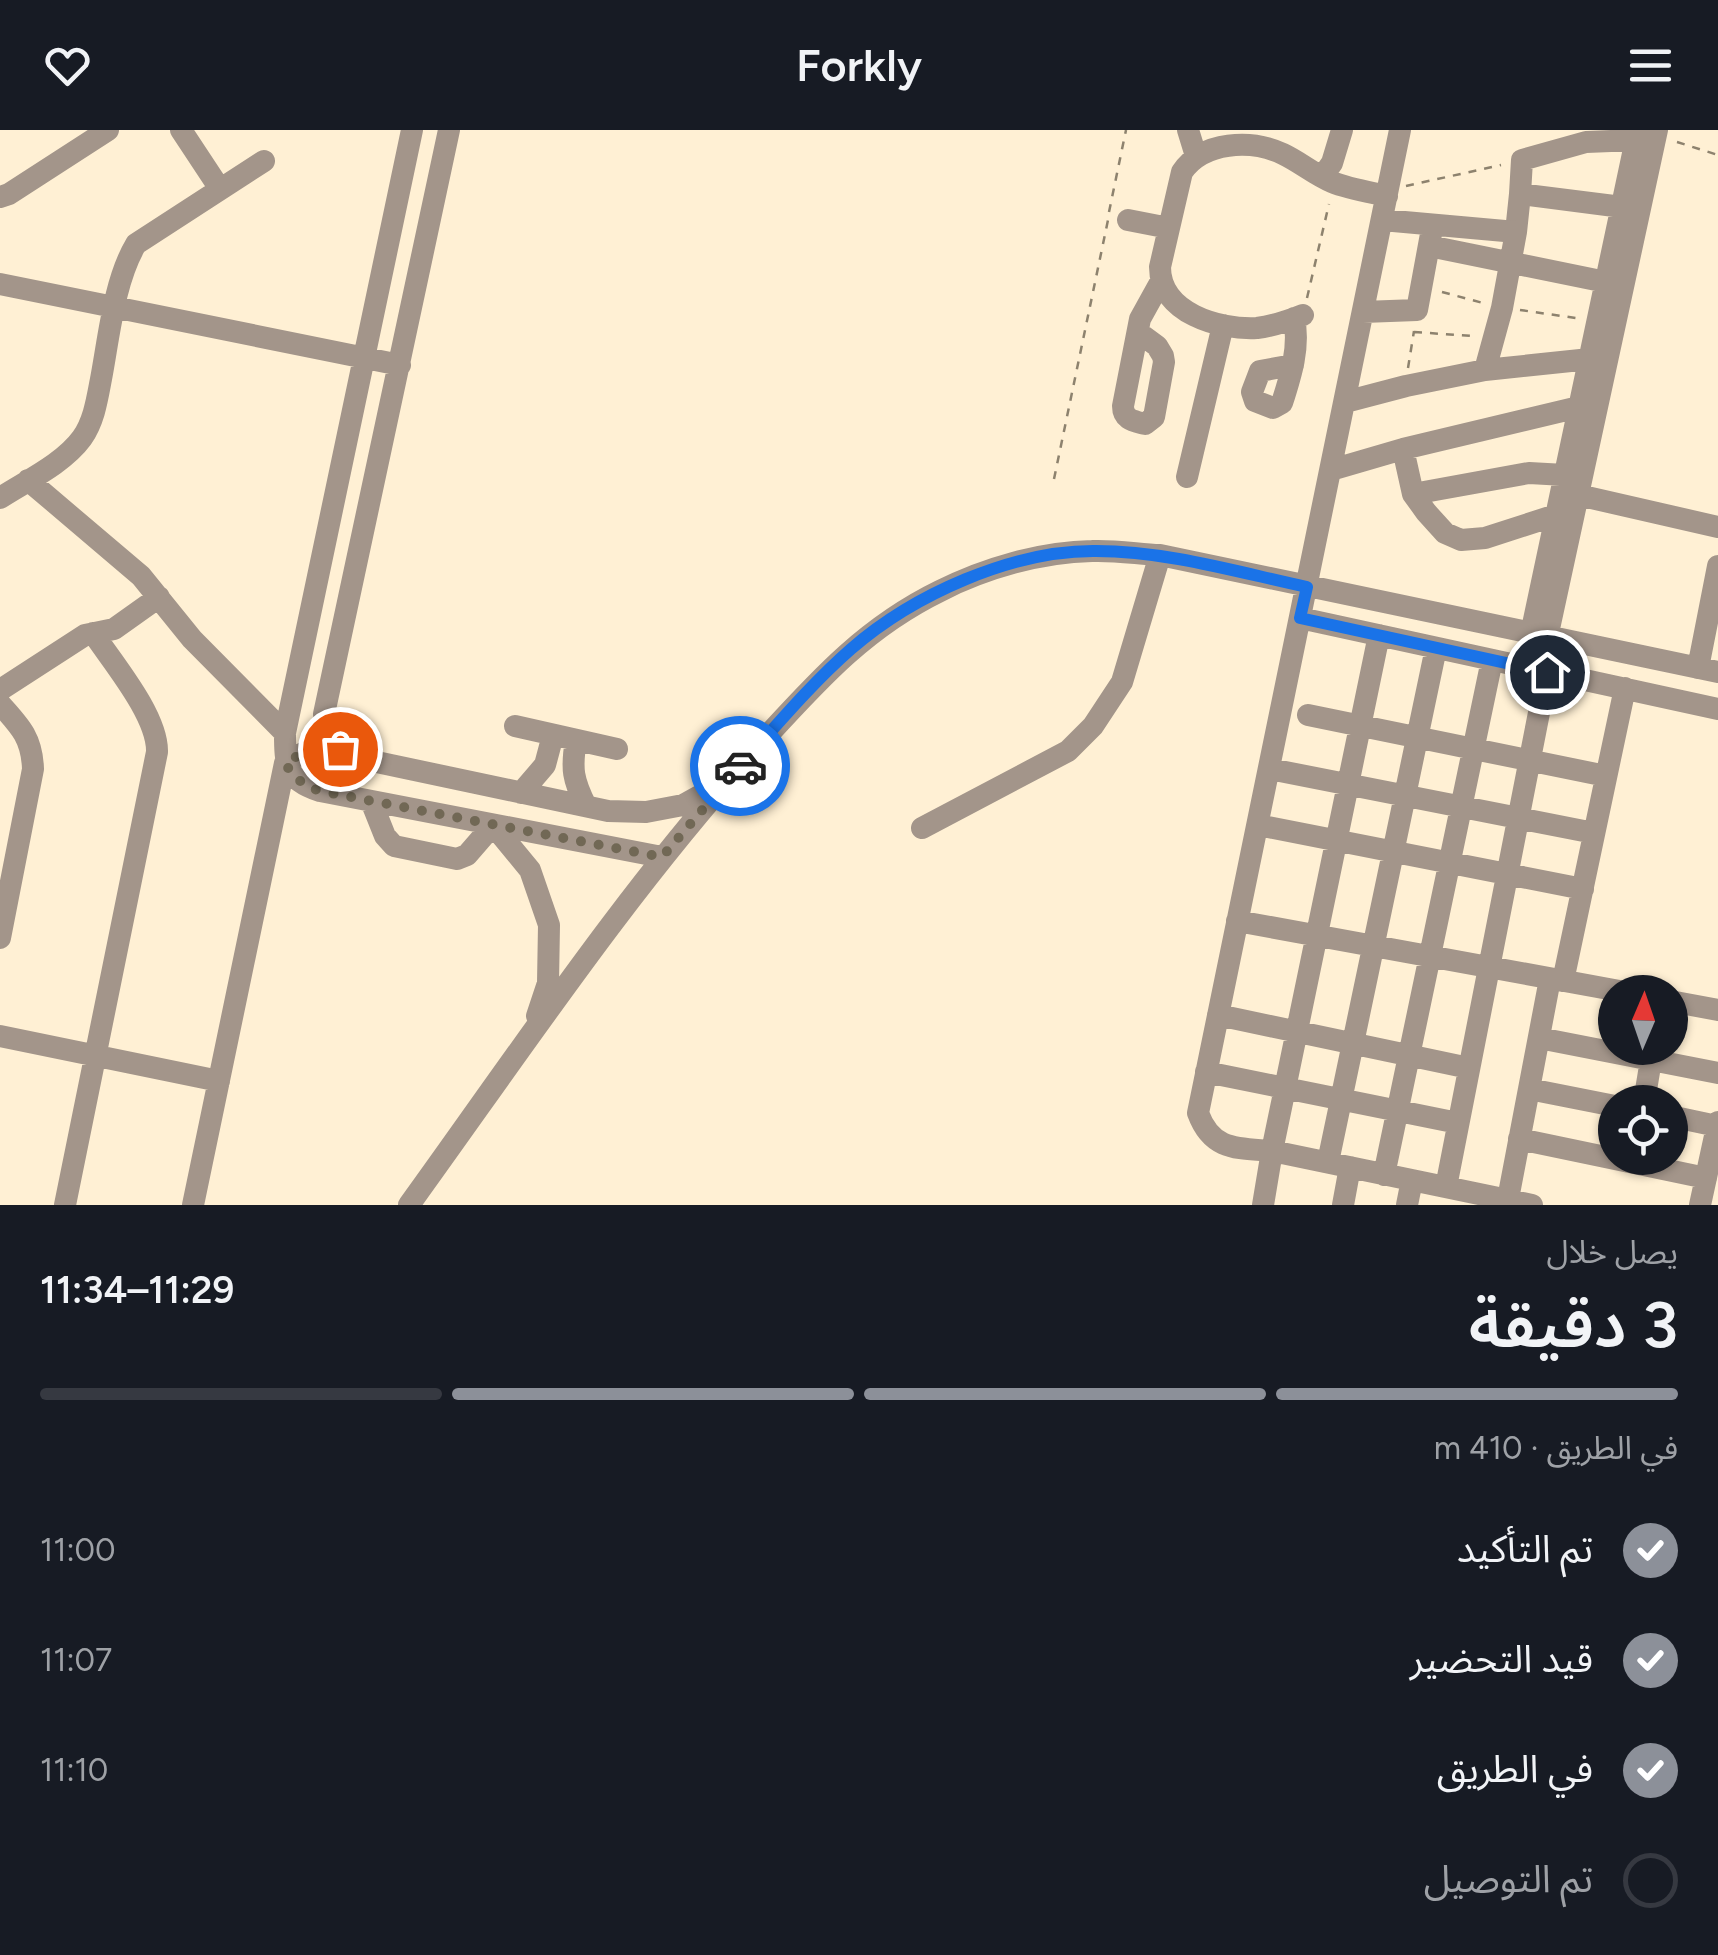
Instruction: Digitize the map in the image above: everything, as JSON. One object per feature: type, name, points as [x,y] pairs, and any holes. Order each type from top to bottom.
[{"type":"street","points":[[0,197],[108,130]]},
{"type":"street","points":[[181,130],[220,189]]},
{"type":"street","points":[[192,1205],[285,763],[285,734],[412,130]]},
{"type":"street","points":[[449,130],[324,714],[330,738],[352,757],[608,811],[646,812],[683,805],[726,780]]},
{"type":"street","points":[[1188,130],[1196,156]]},
{"type":"street","points":[[1400,130],[1198,1113],[1205,1132],[1230,1147],[1272,1151],[1532,1205]]},
{"type":"street","points":[[1328,180],[1340,131]]},
{"type":"street","points":[[1485,370],[1516,232],[1522,160],[1586,142],[1647,134],[1539,636]]},
{"type":"street","points":[[1293,365],[1298,316],[1256,328],[1223,325],[1207,321],[1167,295],[1160,267],[1182,172],[1196,156],[1262,138],[1328,180],[1387,193]]},
{"type":"street","points":[[1,495],[64,456],[82,438],[94,416],[115,307],[136,244],[264,161]]},
{"type":"street","points":[[1539,636],[1556,515],[1568,487],[1579,407],[1622,207],[1638,173]]},
{"type":"street","points":[[1520,194],[1622,207]]},
{"type":"street","points":[[1128,220],[1169,228]]},
{"type":"street","points":[[1382,220],[1509,262],[1606,282]]},
{"type":"street","points":[[1430,234],[1516,232]]},
{"type":"street","points":[[1363,312],[1418,310],[1430,234]]},
{"type":"street","points":[[1138,332],[1140,319],[1161,280]]},
{"type":"street","points":[[0,284],[400,365]]},
{"type":"street","points":[[1187,477],[1223,325]]},
{"type":"street","points":[[1344,402],[1485,370],[1590,359]]},
{"type":"street","points":[[1330,470],[1579,407]]},
{"type":"street","points":[[1403,449],[1413,494],[1445,533],[1461,540],[1485,538],[1556,515]]},
{"type":"street","points":[[1413,494],[1528,473],[1718,527]]},
{"type":"street","points":[[28,480],[141,576],[192,639],[285,734]]},
{"type":"street","points":[[408,1205],[662,857],[726,780],[851,649],[892,617],[942,590],[1007,565],[1054,555],[1094,550],[1160,555],[1708,670],[1718,566]]},
{"type":"street","points":[[922,828],[1068,751],[1093,726],[1122,682],[1160,555]]},
{"type":"street","points":[[1331,625],[1337,593]]},
{"type":"street","points":[[0,690],[84,635],[114,628],[159,597]]},
{"type":"street","points":[[1300,618],[1718,709]]},
{"type":"street","points":[[65,1205],[158,752],[151,720],[93,633]]},
{"type":"street","points":[[1263,1205],[1380,635]]},
{"type":"street","points":[[1343,1205],[1339,1165],[1342,1099],[1436,648]]},
{"type":"street","points":[[1384,1175],[1492,660]]},
{"type":"street","points":[[1446,1187],[1547,672]]},
{"type":"street","points":[[1508,1199],[1538,1038],[1583,888],[1625,688]]},
{"type":"street","points":[[0,704],[27,736],[33,768],[0,938]]},
{"type":"street","points":[[1308,715],[1606,776]]},
{"type":"street","points":[[515,726],[617,749]]},
{"type":"street","points":[[521,793],[564,737]]},
{"type":"street","points":[[564,737],[573,776],[586,806]]},
{"type":"street","points":[[285,763],[330,738]]},
{"type":"street","points":[[285,763],[305,786],[662,857]]},
{"type":"street","points":[[1270,769],[1594,833]]},
{"type":"street","points":[[371,801],[385,836],[394,846],[457,859],[466,855],[493,825]]},
{"type":"street","points":[[493,825],[530,870],[549,925],[548,983],[530,1038]]},
{"type":"street","points":[[1258,825],[1583,888]]},
{"type":"street","points":[[1238,921],[1598,987]]},
{"type":"street","points":[[1688,1004],[1718,1010]]},
{"type":"street","points":[[1218,1015],[1469,1068]]},
{"type":"street","points":[[0,1036],[218,1080]]},
{"type":"street","points":[[1538,1038],[1598,1046]]},
{"type":"street","points":[[1688,1064],[1718,1073]]},
{"type":"street","points":[[1206,1072],[1458,1123]]},
{"type":"street","points":[[1529,1089],[1598,1103]]},
{"type":"street","points":[[1688,1119],[1718,1124],[1700,1205]]},
{"type":"street","points":[[1519,1140],[1598,1154]]},
{"type":"street","points":[[1407,1205],[1412,1180]]},
{"type":"path","points":[[1054,479],[1126,130]]},
{"type":"path","points":[[1647,134],[1718,155]]},
{"type":"path","points":[[1387,193],[1522,160]]},
{"type":"path","points":[[1298,316],[1328,180]]},
{"type":"path","points":[[1418,310],[1502,308],[1598,322]]},
{"type":"path","points":[[1418,310],[1450,333],[1493,338]]},
{"type":"path","points":[[1406,386],[1418,310]]},
{"type":"way so far","points":[[340,749],[330,738],[285,763],[305,786],[320,791],[662,857],[740,766]]},
{"type":"route","points":[[740,766],[813,686],[892,617],[942,590],[1007,565],[1094,550],[1160,555],[1307,587],[1300,618],[1547,672]]}]
